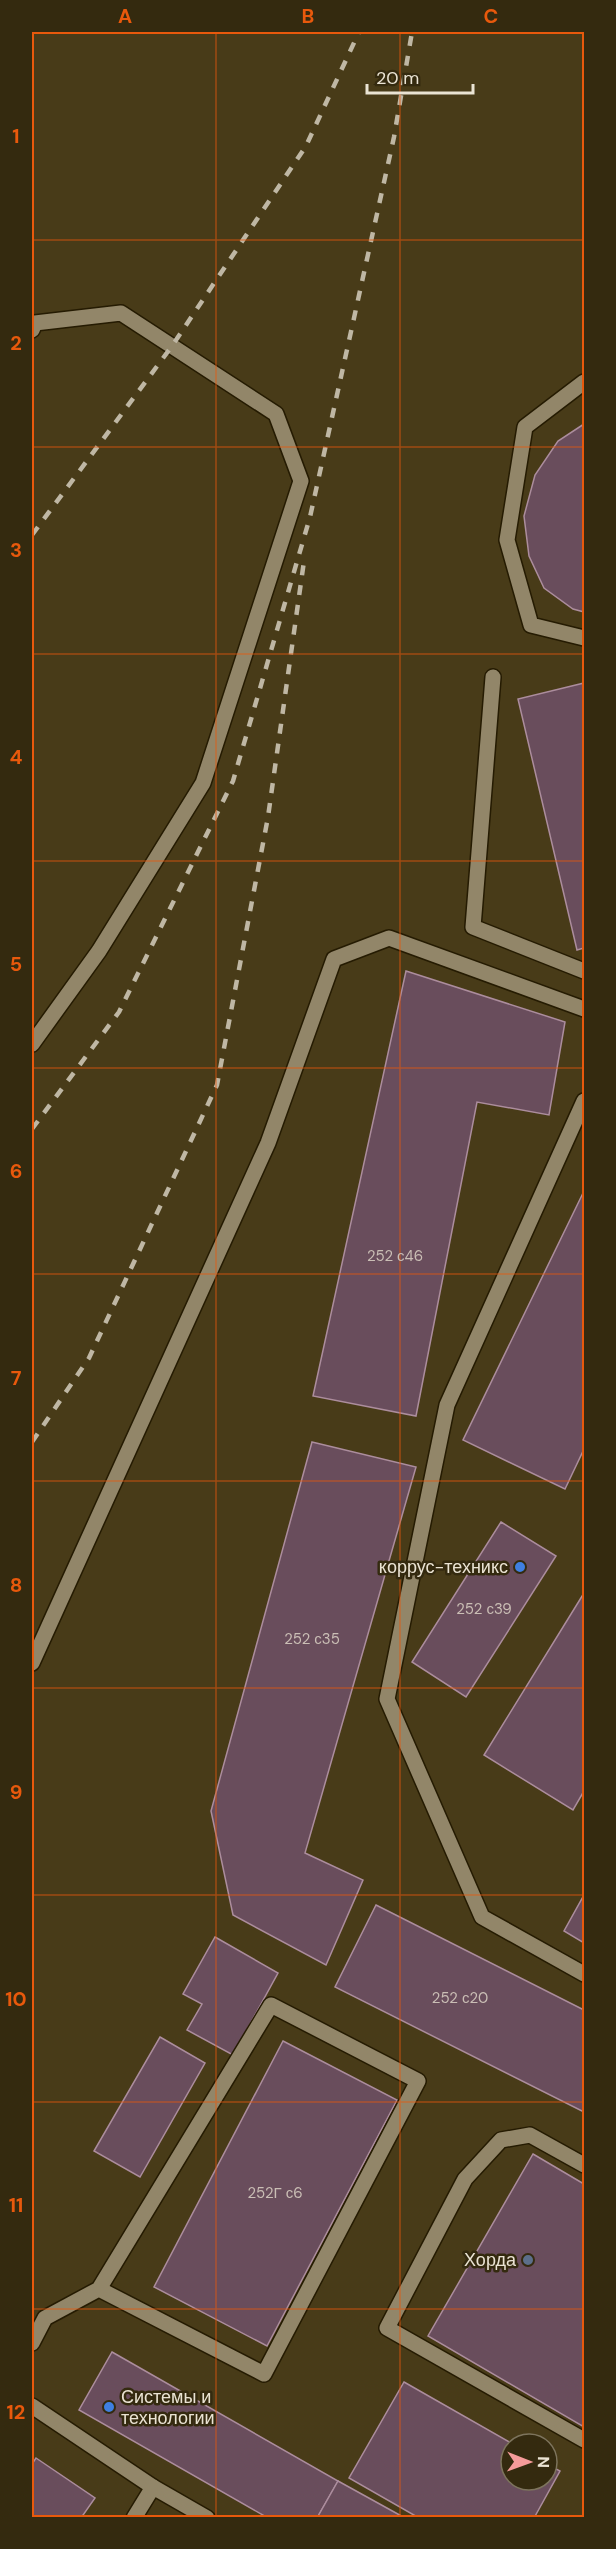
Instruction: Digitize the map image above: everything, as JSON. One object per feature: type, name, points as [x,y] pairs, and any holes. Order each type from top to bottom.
[{"type":"lane","points":[[32,330],[35,324],[121,313],[276,414],[302,481],[203,783],[99,951],[32,1044]]},
{"type":"lane","points":[[585,382],[525,427],[507,540],[531,625],[585,638]]},
{"type":"lane","points":[[493,677],[473,927],[585,971]]},
{"type":"lane","points":[[32,1663],[268,1143],[334,959],[390,938],[585,1009]]},
{"type":"lane","points":[[585,1101],[447,1405],[387,1699],[482,1917],[585,1974]]},
{"type":"lane","points":[[32,2343],[45,2318],[99,2289],[271,2006],[418,2081],[264,2374],[99,2289]]},
{"type":"lane","points":[[585,2165],[530,2134],[501,2140],[465,2179],[387,2328],[585,2440]]},
{"type":"lane","points":[[32,2406],[153,2487],[207,2517]]},
{"type":"lane","points":[[134,2517],[153,2487]]},
{"type":"shaded area","points":[[32,32],[584,32],[584,2517],[32,2518]]},
{"type":"building","points":[[584,424],[584,612],[573,609],[544,588],[529,556],[524,516],[535,475],[558,441]]},
{"type":"building","points":[[584,683],[584,948],[577,950],[518,699]]},
{"type":"building","points":[[406,971],[565,1022],[549,1115],[477,1102],[416,1416],[313,1396]]},
{"type":"building","points":[[584,1191],[584,1449],[565,1489],[463,1440]]},
{"type":"building","points":[[312,1442],[416,1467],[305,1853],[363,1880],[326,1965],[233,1915],[211,1811]]},
{"type":"building","points":[[501,1522],[556,1556],[466,1697],[412,1662]]},
{"type":"building","points":[[584,1593],[584,1791],[573,1810],[484,1755]]},
{"type":"building","points":[[584,1895],[584,1943],[564,1931]]},
{"type":"building","points":[[376,1905],[584,2010],[584,2112],[335,1987]]},
{"type":"building","points":[[215,1937],[278,1973],[233,2055],[187,2030],[202,2004],[183,1994]]},
{"type":"building","points":[[160,2037],[205,2063],[140,2177],[94,2151]]},
{"type":"building","points":[[283,2041],[397,2100],[267,2346],[154,2287]]},
{"type":"building","name":"Хорда","points":[[533,2154],[584,2184],[584,2427],[428,2336]]},
{"type":"building","points":[[112,2352],[338,2481],[317,2518],[268,2518],[79,2410]]},
{"type":"building","points":[[404,2382],[499,2436],[499,2492],[548,2492],[534,2518],[419,2518],[349,2478]]},
{"type":"building","points":[[36,2458],[95,2498],[81,2518],[32,2518],[32,2464]]},
{"type":"building","points":[[338,2481],[405,2518],[317,2518]]},
{"type":"railway","points":[[32,535],[172,346],[306,146],[359,32]]},
{"type":"railway","points":[[32,1129],[119,1012],[233,781],[310,517],[394,137],[412,32]]},
{"type":"railway","points":[[32,1442],[89,1358],[217,1085],[268,817],[304,561]]},
{"type":"place","name":"коррус-техникс","points":[[520,1567]]},
{"type":"place","name":"Хорда","points":[[528,2260]]},
{"type":"place","name":"Системы и технологии","points":[[109,2407]]}]
